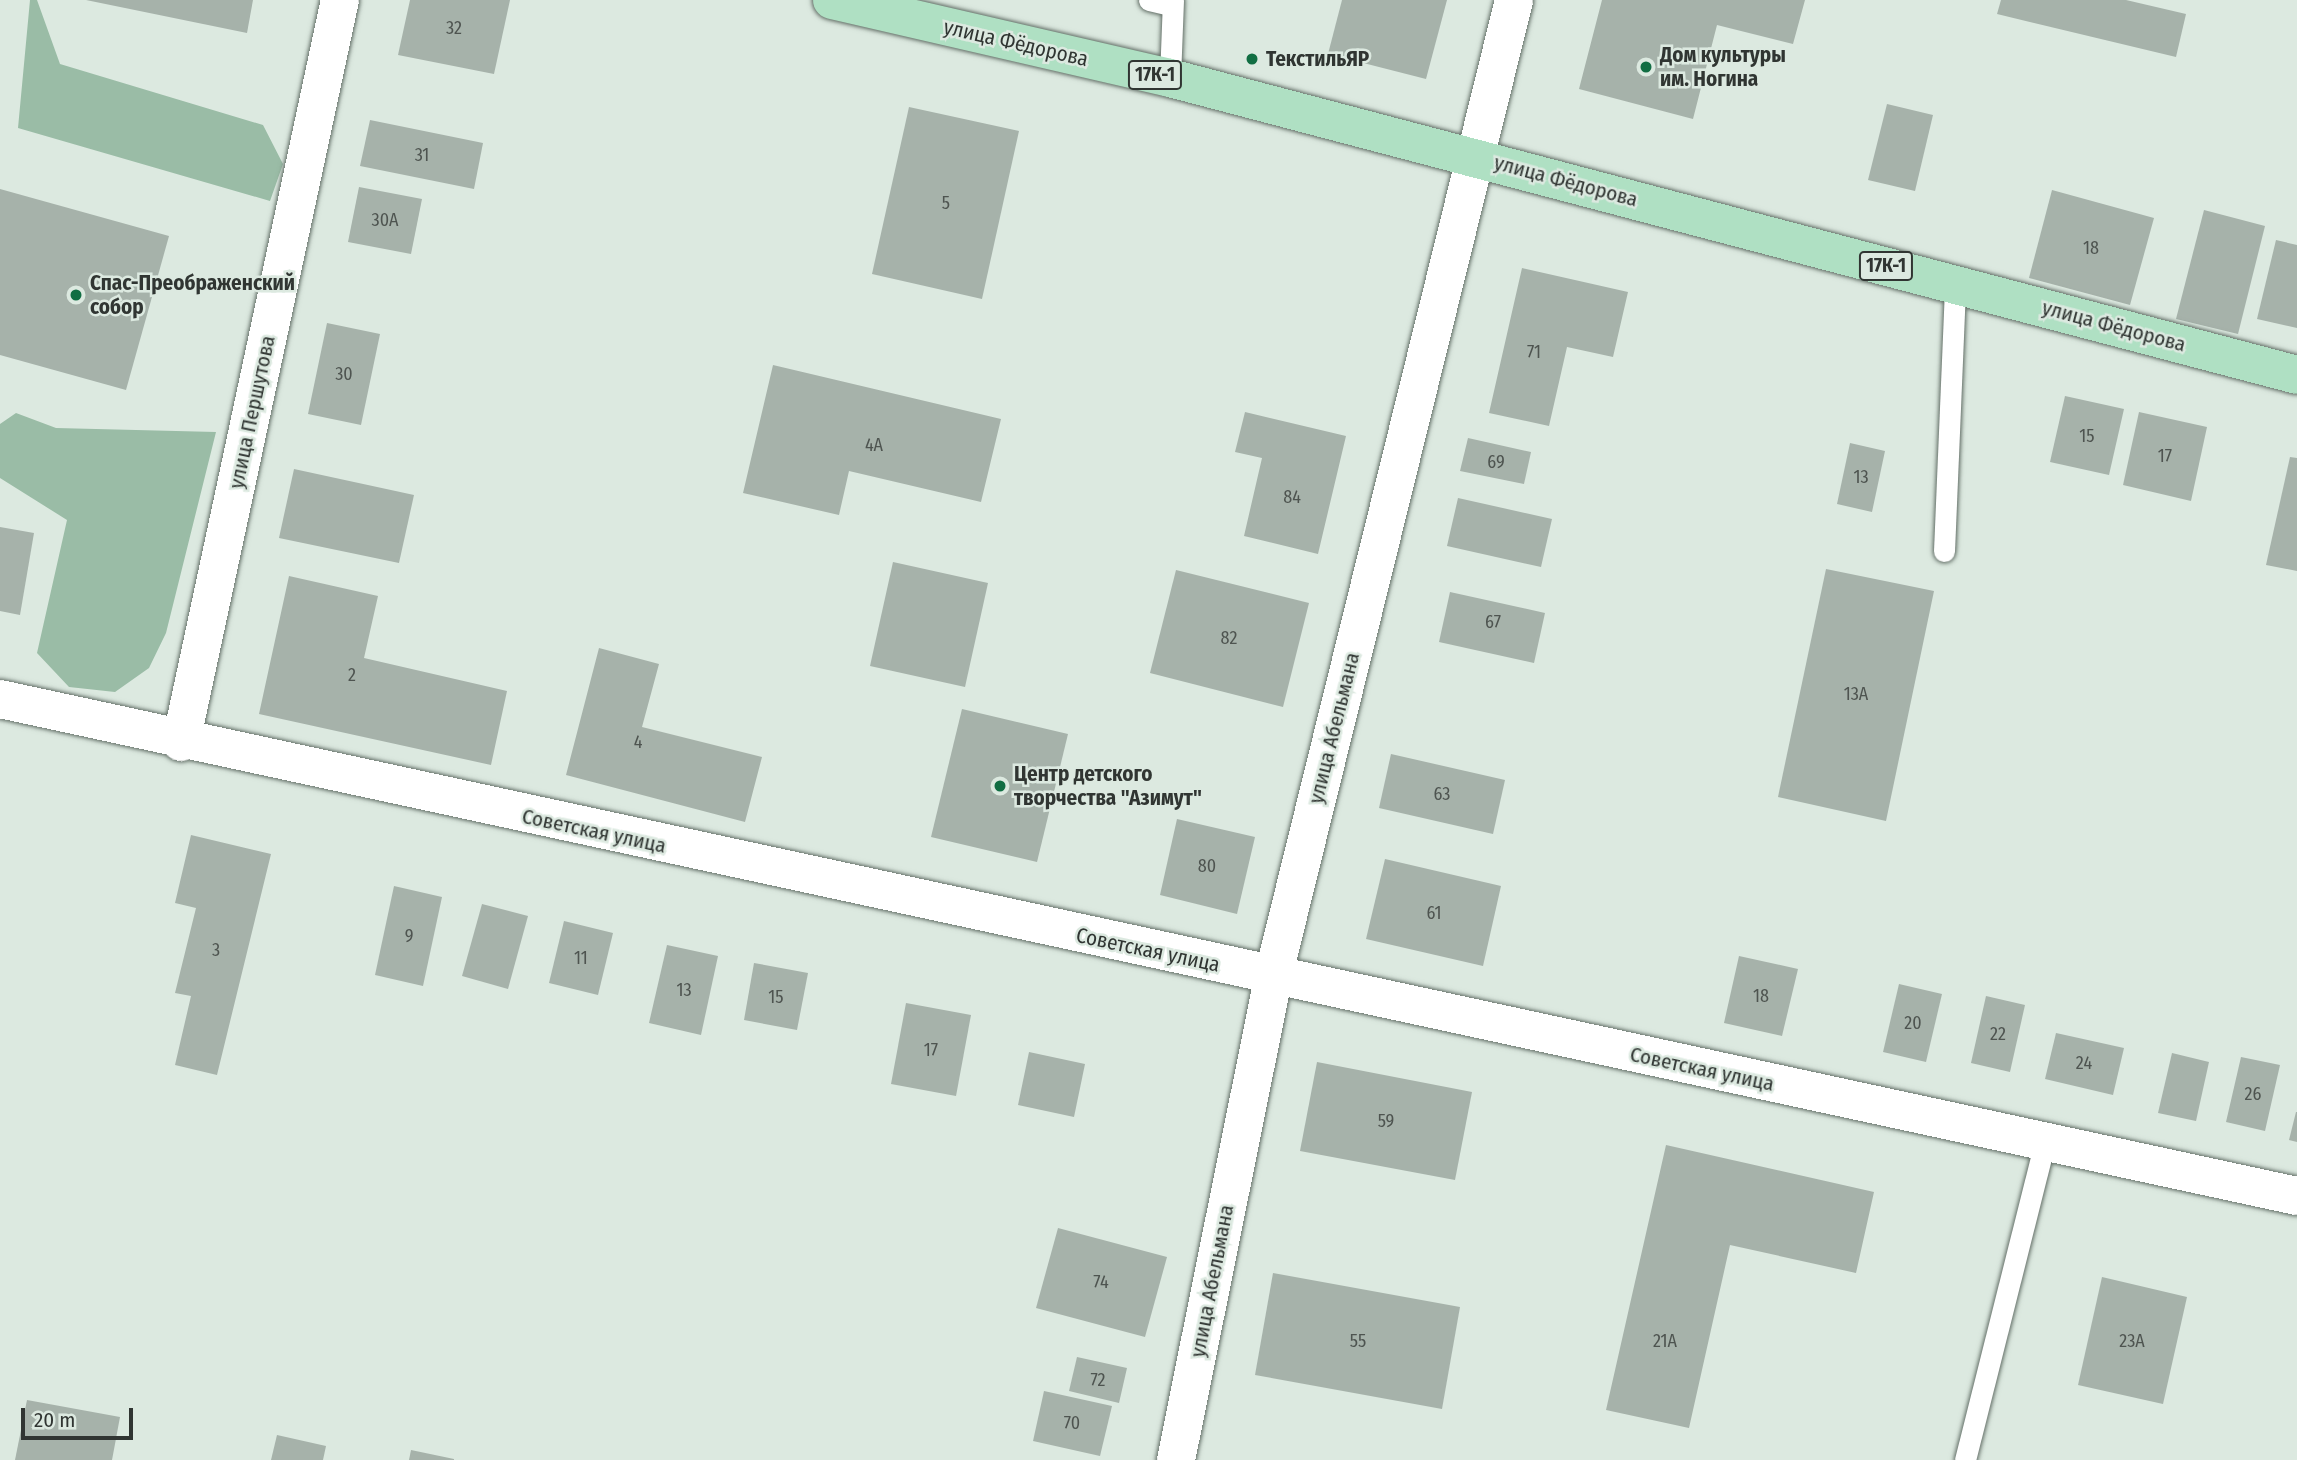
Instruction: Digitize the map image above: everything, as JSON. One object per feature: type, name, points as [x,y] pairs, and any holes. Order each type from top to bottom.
[{"type":"main road","name":"улица Фёдорова","points":[[832,0],[938,12],[1170,78],[2297,375]]},
{"type":"street","name":"улица Першутова","points":[[181,742],[340,0]]},
{"type":"street","name":"улица Абельмана","points":[[1176,1460],[1272,977],[1514,0]]},
{"type":"street","name":"Советская улица","points":[[0,699],[181,742],[2297,1196]]},
{"type":"lane","points":[[1149,0],[1172,2],[1170,78]]},
{"type":"lane","points":[[1944,551],[1955,284]]},
{"type":"lane","points":[[1965,1460],[2045,1142]]},
{"type":"green space","points":[[30,0],[37,0],[60,64],[263,125],[283,164],[270,201],[18,128]]},
{"type":"green space","points":[[16,413],[56,428],[216,432],[166,633],[149,668],[115,692],[69,687],[37,653],[67,520],[0,478],[0,424]]},
{"type":"building","points":[[86,0],[253,0],[247,33]]},
{"type":"building","points":[[410,0],[510,0],[494,74],[398,55]]},
{"type":"building","points":[[1342,0],[1447,0],[1426,79],[1328,54]]},
{"type":"building","name":"Дом культуры им. Ногина","points":[[1602,0],[1805,0],[1793,44],[1717,25],[1693,119],[1579,89]]},
{"type":"building","points":[[2001,0],[2126,0],[2186,14],[2176,57],[1997,14]]},
{"type":"building","points":[[1887,104],[1933,115],[1915,191],[1868,180]]},
{"type":"building","points":[[909,107],[1019,131],[982,299],[872,274]]},
{"type":"building","points":[[370,120],[483,143],[474,189],[360,166]]},
{"type":"building","points":[[359,187],[422,199],[411,254],[348,242]]},
{"type":"building","name":"Спас-Преображенский собор","points":[[0,189],[169,236],[126,390],[0,355]]},
{"type":"building","points":[[2052,190],[2154,218],[2130,305],[2029,278]]},
{"type":"building","points":[[2204,210],[2265,226],[2238,334],[2176,319]]},
{"type":"building","points":[[2276,240],[2297,245],[2297,328],[2257,319]]},
{"type":"building","points":[[1522,268],[1628,292],[1613,357],[1567,347],[1549,426],[1489,413]]},
{"type":"building","points":[[327,323],[380,334],[361,425],[308,414]]},
{"type":"building","points":[[773,365],[1001,419],[981,502],[849,471],[839,515],[743,493]]},
{"type":"building","points":[[2065,396],[2124,409],[2109,475],[2050,462]]},
{"type":"building","points":[[1245,412],[1346,436],[1318,554],[1244,536],[1262,458],[1235,452]]},
{"type":"building","points":[[2139,412],[2207,427],[2191,501],[2123,485]]},
{"type":"building","points":[[1468,438],[1531,452],[1524,484],[1460,471]]},
{"type":"building","points":[[1850,443],[1885,451],[1872,512],[1837,504]]},
{"type":"building","points":[[2290,457],[2297,458],[2297,571],[2266,565]]},
{"type":"building","points":[[294,469],[414,495],[399,563],[279,538]]},
{"type":"building","points":[[1458,498],[1552,519],[1541,567],[1447,546]]},
{"type":"building","points":[[0,527],[34,533],[20,615],[0,611]]},
{"type":"building","points":[[893,562],[988,583],[965,687],[870,666]]},
{"type":"building","points":[[1826,569],[1934,591],[1886,821],[1778,797]]},
{"type":"building","points":[[1176,570],[1309,603],[1283,707],[1150,673]]},
{"type":"building","points":[[289,576],[378,596],[364,658],[507,691],[491,765],[259,714]]},
{"type":"building","points":[[1450,592],[1545,613],[1534,663],[1439,642]]},
{"type":"building","points":[[599,648],[659,664],[642,727],[762,757],[745,822],[566,775]]},
{"type":"building","name":"Центр детского творчества \"Азимут\"","points":[[962,709],[1068,734],[1037,862],[931,837]]},
{"type":"building","points":[[1391,754],[1505,780],[1493,834],[1379,808]]},
{"type":"building","points":[[1177,819],[1255,837],[1237,914],[1160,895]]},
{"type":"building","points":[[191,835],[271,854],[217,1075],[175,1065],[191,996],[175,993],[196,908],[175,903]]},
{"type":"building","points":[[1385,859],[1501,886],[1483,966],[1366,939]]},
{"type":"building","points":[[394,886],[442,897],[423,986],[375,975]]},
{"type":"building","points":[[482,904],[528,916],[508,989],[462,976]]},
{"type":"building","points":[[564,921],[613,933],[598,995],[549,983]]},
{"type":"building","points":[[667,945],[718,956],[701,1035],[649,1023]]},
{"type":"building","points":[[1739,956],[1798,969],[1782,1036],[1724,1023]]},
{"type":"building","points":[[754,963],[808,973],[797,1030],[744,1020]]},
{"type":"building","points":[[1899,984],[1942,994],[1926,1062],[1883,1052]]},
{"type":"building","points":[[1986,996],[2025,1005],[2010,1072],[1971,1063]]},
{"type":"building","points":[[906,1003],[971,1015],[956,1096],[891,1084]]},
{"type":"building","points":[[2056,1033],[2124,1048],[2113,1095],[2045,1079]]},
{"type":"building","points":[[1029,1052],[1085,1064],[1074,1117],[1018,1105]]},
{"type":"building","points":[[2172,1053],[2209,1062],[2196,1121],[2158,1113]]},
{"type":"building","points":[[2241,1057],[2280,1065],[2265,1131],[2226,1122]]},
{"type":"building","points":[[1317,1062],[1472,1092],[1455,1180],[1300,1151]]},
{"type":"building","points":[[2297,1112],[2297,1142],[2289,1140]]},
{"type":"building","points":[[1666,1145],[1874,1192],[1856,1273],[1730,1245],[1689,1428],[1606,1410]]},
{"type":"building","points":[[1058,1228],[1167,1257],[1145,1337],[1036,1308]]},
{"type":"building","points":[[1273,1273],[1460,1307],[1442,1409],[1255,1375]]},
{"type":"building","points":[[2102,1277],[2187,1297],[2163,1404],[2078,1385]]},
{"type":"building","points":[[1077,1357],[1127,1368],[1119,1403],[1069,1391]]},
{"type":"building","points":[[1044,1391],[1112,1406],[1100,1456],[1033,1441]]},
{"type":"building","points":[[27,1400],[120,1417],[112,1460],[15,1460]]},
{"type":"building","points":[[277,1435],[326,1446],[323,1460],[271,1460]]},
{"type":"building","points":[[411,1450],[454,1459],[454,1460],[409,1460]]},
{"type":"place","name":"ТекстильЯР","points":[[1252,59]]},
{"type":"place","name":"Дом культуры им. Ногина","points":[[1646,67]]},
{"type":"place","name":"Спас-Преображенский собор","points":[[76,295]]},
{"type":"place","name":"Центр детского творчества \"Азимут\"","points":[[1000,786]]}]
